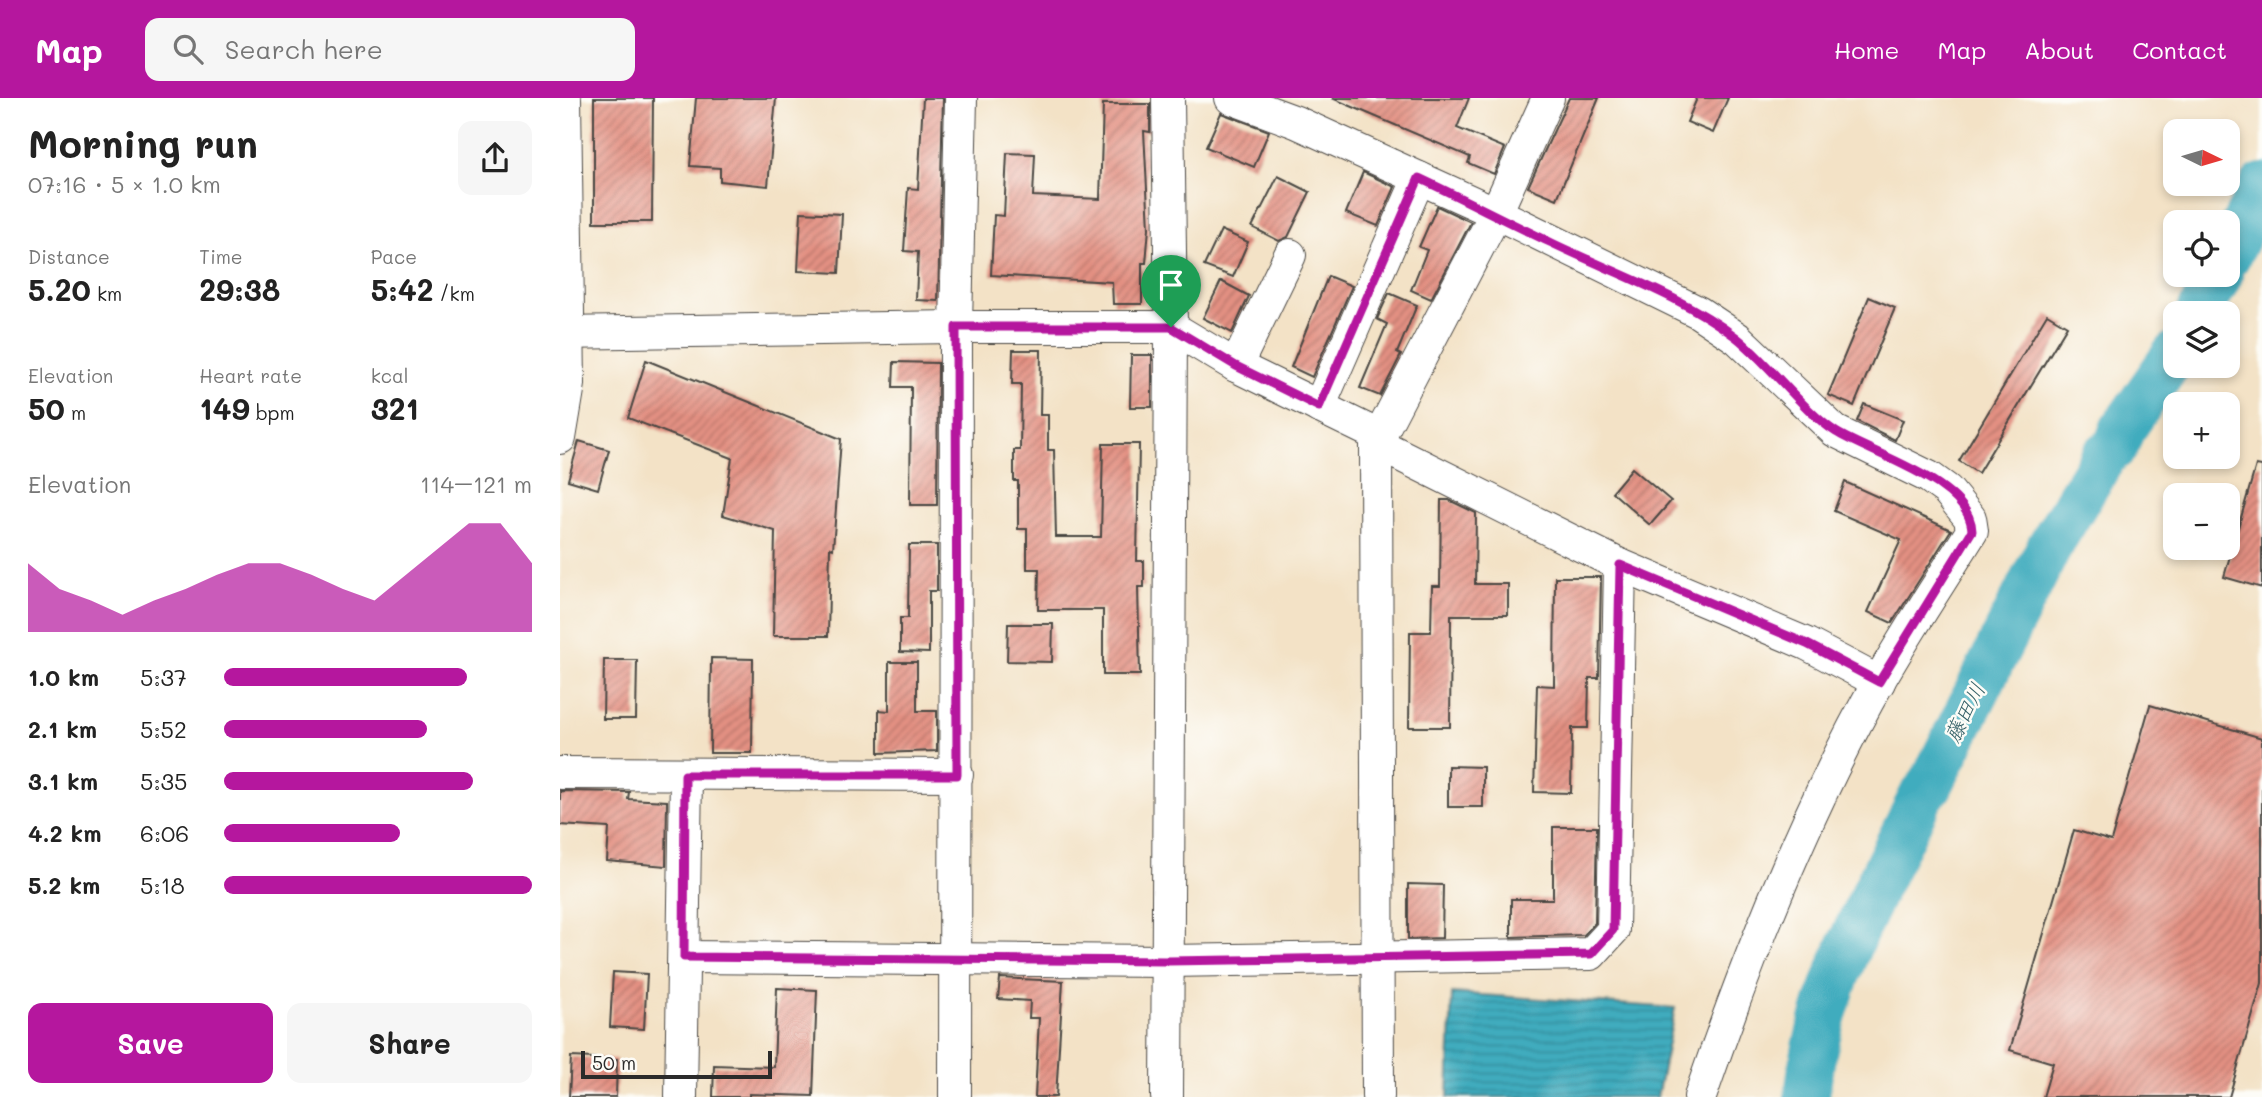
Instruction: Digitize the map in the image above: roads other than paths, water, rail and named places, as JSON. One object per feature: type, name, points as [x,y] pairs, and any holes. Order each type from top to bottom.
[{"type":"street","points":[[560,438],[569,384],[565,334],[565,98]]},
{"type":"street","points":[[955,1097],[956,327],[961,98]]},
{"type":"street","points":[[1167,1097],[1171,327],[1168,98]]},
{"type":"street","points":[[1231,98],[1300,110],[1419,178],[1698,312],[1737,338],[1835,431],[1929,477],[1947,490],[1970,518],[1972,531],[1879,682],[1811,819],[1730,1009],[1700,1097]]},
{"type":"street","points":[[1376,443],[1496,214],[1548,98]]},
{"type":"street","points":[[1319,407],[1419,178]]},
{"type":"street","points":[[1236,366],[1290,255]]},
{"type":"street","points":[[565,334],[956,327],[1171,327],[1236,366],[1373,433],[1376,443],[1380,959],[1378,1097]]},
{"type":"street","points":[[1376,443],[1620,565],[1807,644],[1879,682]]},
{"type":"street","points":[[684,957],[1168,961],[1591,954],[1613,930],[1620,565]]},
{"type":"street","points":[[560,773],[957,775]]},
{"type":"street","points":[[681,1097],[685,775]]},
{"type":"water","points":[[1452,993],[1675,1008],[1657,1097],[1448,1097]]},
{"type":"waterway","name":"藤田川","points":[[2240,231],[2262,186]]},
{"type":"waterway","name":"藤田川","points":[[2206,301],[2213,287]]},
{"type":"waterway","name":"藤田川","points":[[1807,1097],[1813,1057],[1836,979],[1886,867],[1922,795],[1930,786],[2049,547],[2105,455],[2116,446],[2122,430],[2163,371]]}]
